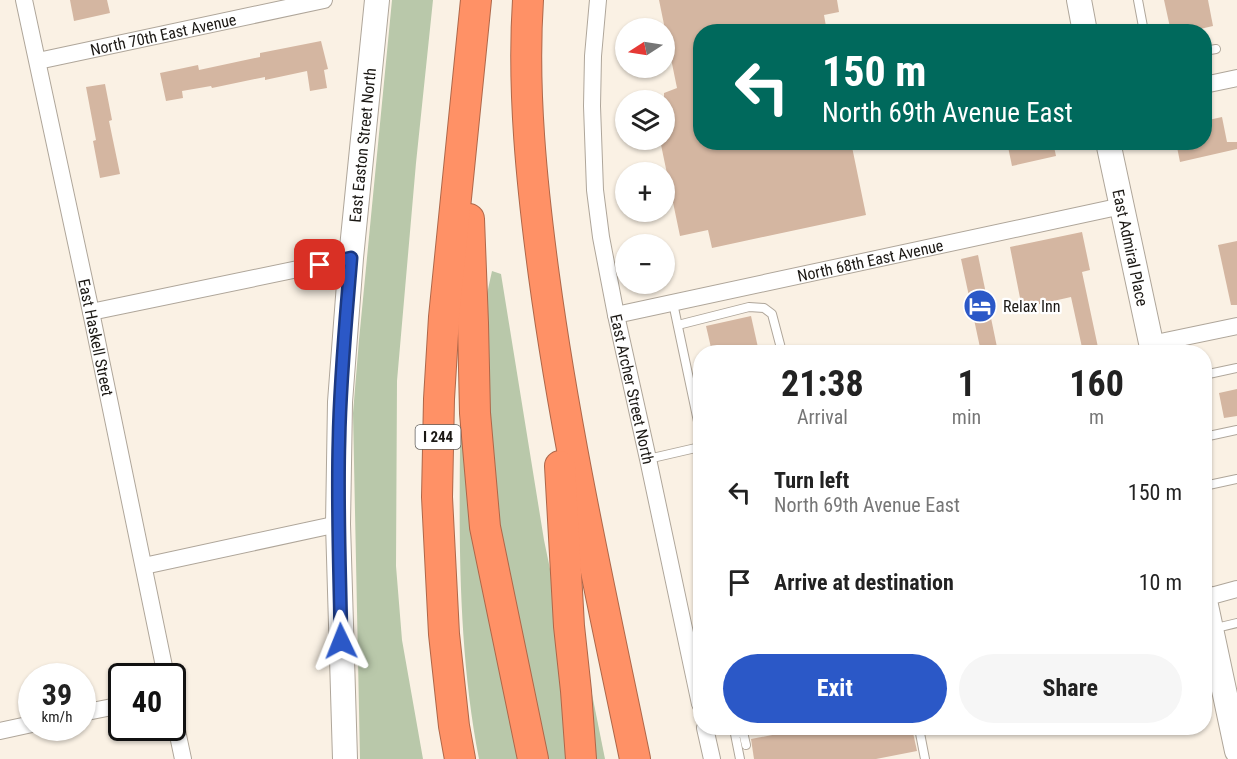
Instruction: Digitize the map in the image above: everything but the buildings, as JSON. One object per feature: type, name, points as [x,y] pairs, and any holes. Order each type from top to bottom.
[{"type":"highway","name":"I 244","points":[[460,759],[444,634],[437,497],[439,399],[444,317],[476,0]]},
{"type":"highway","points":[[528,0],[526,27],[528,105],[537,222],[554,352],[635,759]]},
{"type":"highway","points":[[464,114],[475,413],[485,527],[533,759]]},
{"type":"highway","points":[[554,352],[569,626],[581,759]]},
{"type":"street","name":"East Haskell Street","points":[[24,0],[163,663]]},
{"type":"street","name":"North 70th East Avenue","points":[[38,61],[324,0]]},
{"type":"street","name":"East Easton Street North","points":[[345,759],[338,524],[340,402],[351,258],[377,0]]},
{"type":"street","name":"East Archer Street North","points":[[598,0],[593,56],[592,106],[595,190],[601,237],[693,671]]},
{"type":"street","points":[[1079,0],[1084,24]]},
{"type":"street","points":[[1212,83],[1237,78]]},
{"type":"street","name":"East Admiral Place","points":[[1110,150],[1151,345]]},
{"type":"street","name":"North 68th East Avenue","points":[[616,315],[1122,206]]},
{"type":"street","points":[[91,312],[351,258]]},
{"type":"street","points":[[1164,345],[1237,326]]},
{"type":"street","points":[[144,566],[338,524]]},
{"type":"street","points":[[1212,595],[1237,589]]},
{"type":"street","points":[[1212,629],[1232,702],[1236,740]]},
{"type":"street","points":[[0,731],[18,727]]},
{"type":"street","points":[[707,735],[712,759]]},
{"type":"street","points":[[179,741],[183,759]]},
{"type":"lane","points":[[1138,0],[1142,24]]},
{"type":"lane","points":[[1212,50],[1216,49]]},
{"type":"lane","points":[[673,303],[693,397]]},
{"type":"lane","points":[[678,325],[749,306],[764,308],[772,314],[780,345]]},
{"type":"lane","points":[[1212,373],[1237,368]]},
{"type":"lane","points":[[1212,435],[1237,430]]},
{"type":"lane","points":[[648,459],[693,449]]},
{"type":"lane","points":[[1212,484],[1237,479]]},
{"type":"lane","points":[[1212,629],[1237,623]]},
{"type":"lane","points":[[735,735],[740,759]]},
{"type":"lane","points":[[745,735],[746,745]]},
{"type":"lane","points":[[921,735],[926,759]]},
{"type":"green space","points":[[392,0],[433,0],[397,381],[396,566],[402,640],[423,759],[360,759],[353,413]]},
{"type":"green space","points":[[492,271],[501,274],[544,540],[561,622],[568,759],[540,759],[495,527],[483,312]]},
{"type":"green space","points":[[461,365],[518,759],[479,759],[471,710],[460,563]]},
{"type":"green space","points":[[586,664],[605,759],[590,759]]},
{"type":"place","name":"Relax Inn","points":[[980,306]]},
{"type":"route","points":[[320,265],[351,258],[339,440],[338,524],[341,641]]}]
